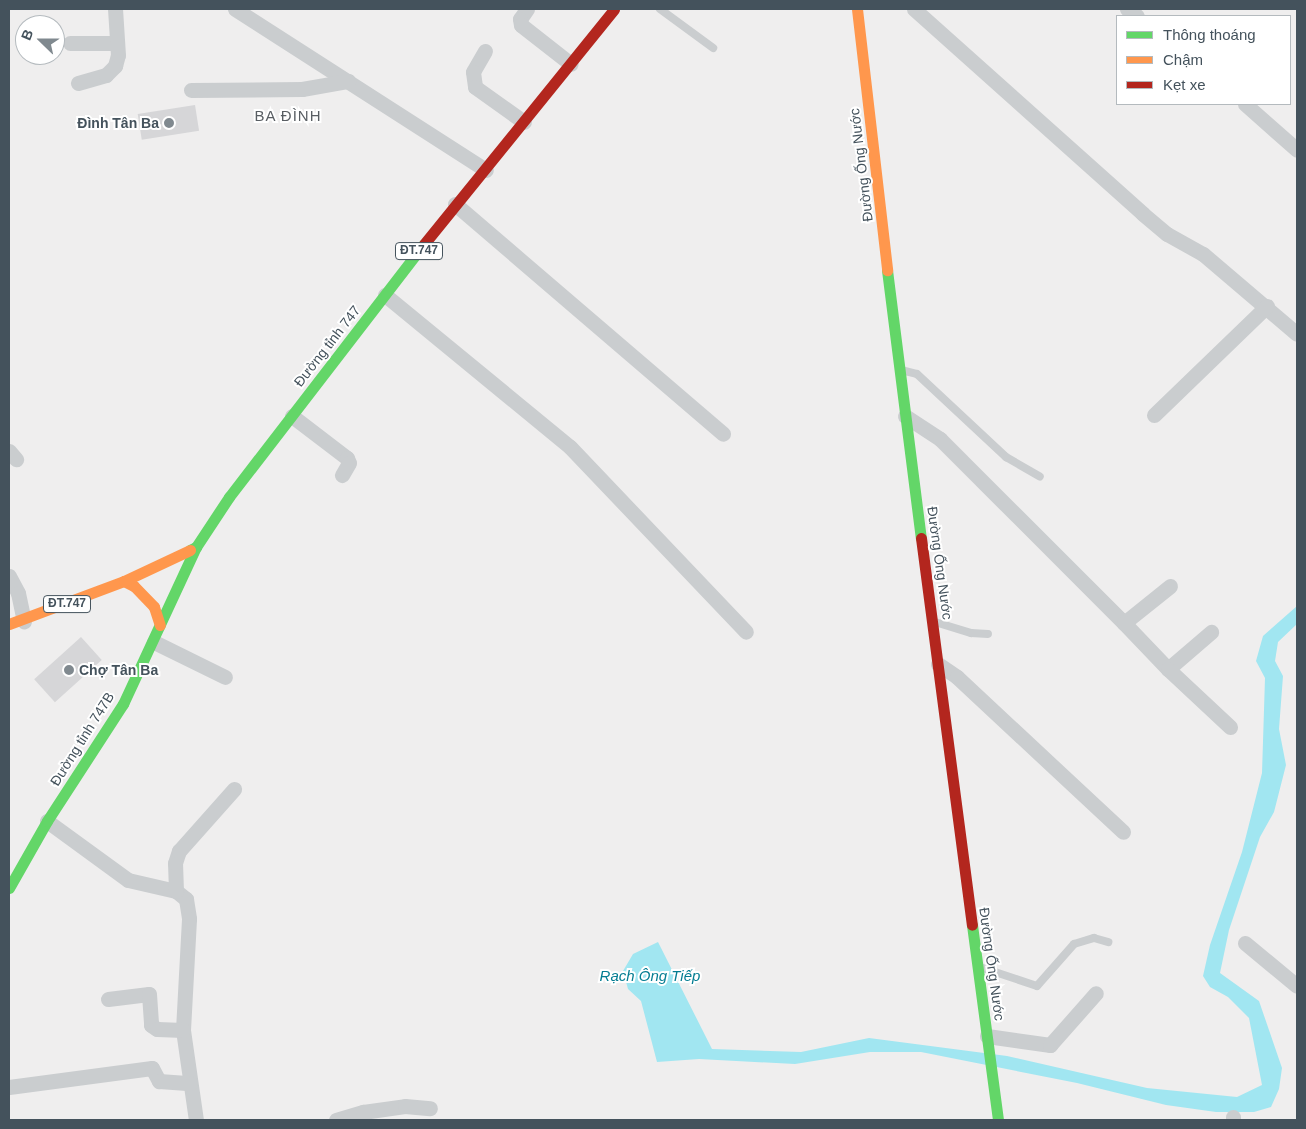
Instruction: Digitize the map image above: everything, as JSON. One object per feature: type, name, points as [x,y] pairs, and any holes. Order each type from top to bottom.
[{"type":"main road","name":"Đường tỉnh 747","points":[[196,547],[228,497],[455,204],[486,170],[614,9]]},
{"type":"main road","name":"Đường Ống Nước","points":[[857,9],[899,370],[976,966],[990,1052],[998,1120]]},
{"type":"main road","name":"ĐT.747","points":[[16,622],[124,581],[196,547]]},
{"type":"main road","name":"Đường tỉnh 747B","points":[[9,888],[47,821],[123,704],[154,642],[196,547]]},
{"type":"main road","points":[[124,581],[134,586],[154,607],[160,625]]},
{"type":"street","points":[[78,83],[106,75],[115,66],[117,43],[114,9]]},
{"type":"street","points":[[235,9],[486,170]]},
{"type":"street","points":[[527,9],[520,19],[521,25],[571,64]]},
{"type":"street","points":[[914,9],[1143,214],[1167,234],[1203,254],[1267,306],[1297,334]]},
{"type":"street","points":[[70,43],[117,43]]},
{"type":"street","points":[[485,51],[473,72],[475,87],[524,122]]},
{"type":"street","points":[[191,90],[312,89],[348,81]]},
{"type":"street","points":[[1246,105],[1297,150]]},
{"type":"street","points":[[455,204],[723,434]]},
{"type":"street","points":[[385,295],[570,447],[746,632]]},
{"type":"street","points":[[1154,415],[1267,306]]},
{"type":"street","points":[[292,416],[347,458],[349,463],[342,475]]},
{"type":"street","points":[[905,416],[940,439],[1168,669],[1230,727]]},
{"type":"street","points":[[9,576],[18,593],[16,622]]},
{"type":"street","points":[[1124,623],[1170,586]]},
{"type":"street","points":[[1168,669],[1211,632]]},
{"type":"street","points":[[154,642],[225,677]]},
{"type":"street","points":[[938,664],[957,676],[1123,832]]},
{"type":"street","points":[[176,891],[175,863],[179,851],[234,789]]},
{"type":"street","points":[[47,821],[128,880],[176,891],[186,899],[189,919],[182,1030],[196,1120]]},
{"type":"street","points":[[1245,943],[1297,986]]},
{"type":"street","points":[[987,1036],[1050,1045],[1096,992]]},
{"type":"street","points":[[108,999],[148,994],[151,1025],[157,1029],[182,1030]]},
{"type":"street","points":[[9,1087],[152,1068],[163,1082],[190,1083]]},
{"type":"street","points":[[336,1120],[364,1112],[405,1106],[430,1108]]},
{"type":"lane","points":[[660,9],[713,48]]},
{"type":"lane","points":[[899,370],[917,374],[1006,457],[1040,477]]},
{"type":"lane","points":[[933,622],[970,633],[988,634]]},
{"type":"lane","points":[[976,966],[1037,986],[1074,944],[1094,938],[1108,942]]},
{"type":"water","name":"Rạch Ông Tiếp","points":[[1297,606],[1297,624],[1278,642],[1275,661],[1283,676],[1279,729],[1286,765],[1274,812],[1260,837],[1229,930],[1220,973],[1259,1001],[1282,1068],[1279,1089],[1271,1107],[1254,1112],[1216,1112],[1166,1105],[1077,1083],[921,1052],[870,1052],[795,1064],[699,1059],[657,1062],[641,1001],[628,989],[623,971],[633,954],[658,942],[712,1049],[801,1052],[869,1038],[1007,1056],[1147,1088],[1237,1097],[1262,1085],[1249,1018],[1228,997],[1210,987],[1203,976],[1210,945],[1242,852],[1262,773],[1265,678],[1256,661],[1263,636]]},
{"type":"building","name":"Đình Tân Ba","points":[[195,105],[199,131],[142,140],[138,114]]},
{"type":"building","name":"Chợ Tân Ba","points":[[81,637],[102,660],[55,702],[34,679]]},
{"type":"traffic: fast","points":[[190,550],[196,547],[229,497],[424,244]]},
{"type":"traffic: fast","points":[[887,270],[921,538]]},
{"type":"traffic: fast","points":[[9,888],[47,821],[123,704],[196,547]]},
{"type":"traffic: fast","points":[[972,925],[998,1120]]},
{"type":"traffic: slow","points":[[857,9],[887,270]]},
{"type":"traffic: slow","points":[[9,624],[124,581],[190,550]]},
{"type":"traffic: slow","points":[[124,581],[134,586],[154,607],[160,625]]},
{"type":"traffic: jam","points":[[424,244],[614,9]]},
{"type":"traffic: jam","points":[[921,538],[972,925]]},
{"type":"place","name":"Đình Tân Ba","points":[[169,123]]},
{"type":"place","name":"Chợ Tân Ba","points":[[69,670]]},
{"type":"district","name":"BA ĐÌNH","points":[[288,116]]}]
